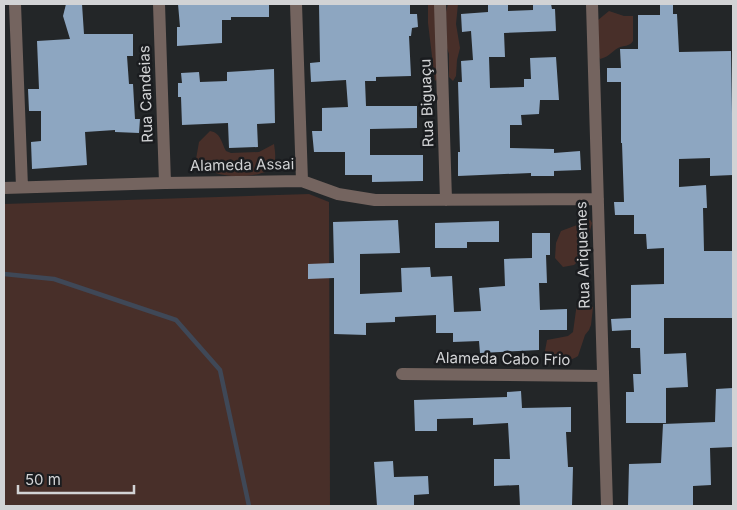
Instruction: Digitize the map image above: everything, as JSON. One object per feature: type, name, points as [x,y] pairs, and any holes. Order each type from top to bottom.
[{"type":"street","points":[[15,4],[22,187]]},
{"type":"street","name":"Rua Candeias","points":[[159,4],[165,183]]},
{"type":"street","points":[[296,4],[302,181]]},
{"type":"street","name":"Rua Biguaçu","points":[[440,4],[446,200]]},
{"type":"street","name":"Rua Ariquemes","points":[[592,4],[606,506]]},
{"type":"street","name":"Alameda Assai","points":[[4,188],[302,181],[338,194],[375,200],[598,199]]},
{"type":"street","name":"Alameda Cabo Frio","points":[[402,374],[603,376]]},
{"type":"shaded area","points":[[428,4],[437,4],[439,77],[435,81],[428,23]]},
{"type":"shaded area","points":[[448,4],[458,4],[456,24],[460,48],[456,76],[453,81],[449,77],[449,54],[447,48],[446,12]]},
{"type":"shaded area","points":[[609,11],[624,16],[633,16],[633,41],[600,59],[598,20]]},
{"type":"shaded area","points":[[210,131],[219,136],[226,151],[231,153],[259,152],[274,144],[275,162],[268,171],[251,175],[225,175],[209,170],[196,159],[199,142]]},
{"type":"shaded area","points":[[309,194],[329,202],[330,506],[4,506],[4,204]]},
{"type":"shaded area","points":[[585,216],[592,223],[588,238],[589,244],[585,254],[574,265],[563,267],[555,258],[556,243],[561,231],[577,225]]},
{"type":"shaded area","points":[[582,302],[593,307],[591,325],[585,335],[578,356],[562,362],[545,362],[547,340],[568,336],[573,332],[577,303]]},
{"type":"building","points":[[66,4],[82,4],[84,34],[133,34],[133,56],[127,56],[129,84],[133,84],[135,119],[140,119],[139,133],[115,132],[115,130],[85,132],[87,165],[32,169],[31,142],[41,141],[41,111],[29,111],[28,89],[39,89],[37,41],[70,39],[63,16]]},
{"type":"building","points":[[178,4],[269,4],[269,17],[231,17],[231,20],[222,20],[222,43],[177,46],[177,27],[180,27]]},
{"type":"building","points":[[319,4],[410,4],[410,14],[417,14],[418,27],[412,28],[411,36],[409,36],[411,76],[376,77],[376,81],[365,81],[366,106],[417,106],[417,128],[370,129],[370,155],[423,155],[423,181],[372,182],[372,175],[345,175],[345,152],[314,152],[312,131],[322,131],[322,108],[348,107],[346,80],[311,82],[310,63],[320,62]]},
{"type":"building","points":[[488,4],[508,4],[508,11],[533,10],[533,4],[551,4],[552,9],[555,9],[556,31],[504,33],[505,57],[489,57],[490,88],[524,87],[524,79],[531,79],[530,58],[556,57],[559,100],[540,100],[539,114],[521,115],[522,125],[510,125],[510,148],[554,149],[554,153],[580,151],[581,170],[554,171],[554,176],[531,176],[531,173],[458,176],[458,152],[460,152],[458,82],[462,82],[461,61],[473,60],[471,31],[462,32],[461,14],[488,12]]},
{"type":"building","points":[[660,4],[673,4],[673,14],[677,14],[679,52],[731,51],[733,175],[710,176],[710,158],[679,159],[679,187],[706,185],[707,208],[703,208],[704,251],[733,251],[733,318],[664,318],[664,354],[686,353],[688,387],[666,388],[666,423],[626,423],[626,392],[634,392],[633,374],[641,374],[640,348],[631,348],[631,330],[612,331],[611,319],[631,318],[631,285],[664,284],[664,248],[647,249],[646,234],[634,234],[634,215],[615,215],[614,202],[624,202],[621,143],[621,82],[607,82],[607,68],[621,68],[620,49],[638,49],[638,15],[660,15]]},
{"type":"building","points":[[274,69],[275,123],[257,124],[258,147],[229,148],[228,123],[182,125],[181,97],[178,97],[178,83],[182,83],[181,73],[199,72],[200,82],[227,81],[227,72]]},
{"type":"building","points":[[398,220],[400,253],[360,254],[360,294],[402,292],[401,268],[430,267],[431,277],[452,276],[454,312],[481,311],[479,288],[505,286],[504,259],[532,258],[532,233],[550,233],[550,255],[546,255],[547,283],[539,283],[540,310],[567,309],[567,330],[539,330],[539,350],[480,353],[479,341],[453,342],[453,333],[436,333],[436,315],[395,317],[395,322],[366,323],[366,335],[334,334],[334,278],[308,279],[308,264],[334,263],[333,222]]},
{"type":"building","points":[[499,221],[499,242],[467,242],[467,248],[435,248],[435,223]]},
{"type":"building","points":[[733,388],[733,447],[710,448],[711,485],[693,486],[693,506],[628,506],[629,464],[661,463],[663,424],[715,422],[716,389]]},
{"type":"building","points":[[521,391],[522,408],[571,407],[571,432],[566,432],[568,467],[573,467],[572,506],[520,506],[519,485],[494,486],[494,459],[510,459],[508,423],[473,425],[473,418],[437,419],[437,431],[415,431],[414,400],[507,397],[507,392]]},
{"type":"building","points":[[393,461],[394,477],[428,476],[429,494],[414,495],[414,506],[377,506],[374,462]]},
{"type":"waterway","points":[[4,274],[54,279],[176,320],[220,370],[249,506]]}]
